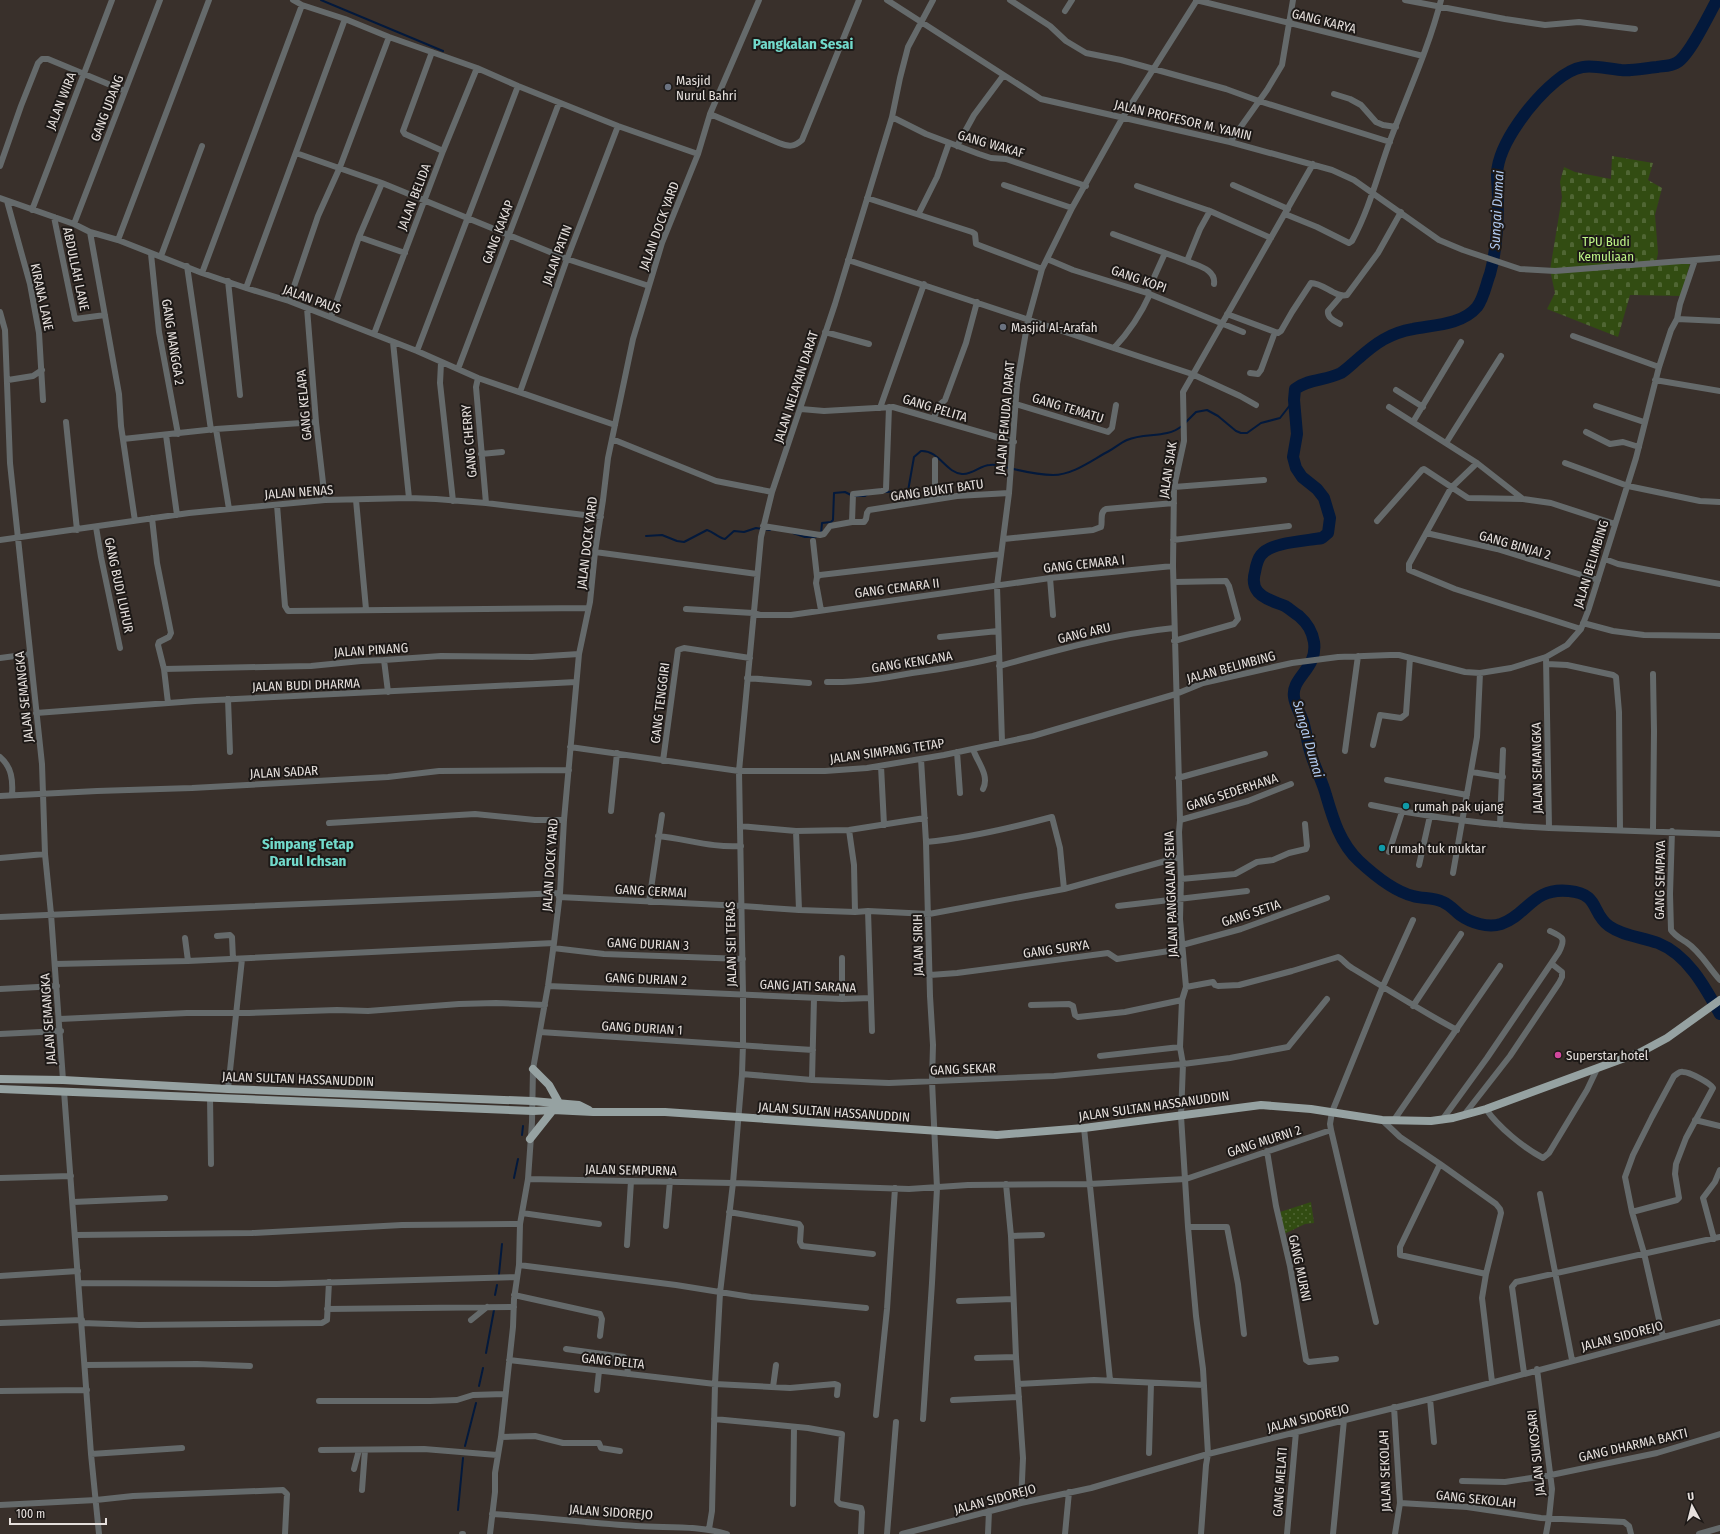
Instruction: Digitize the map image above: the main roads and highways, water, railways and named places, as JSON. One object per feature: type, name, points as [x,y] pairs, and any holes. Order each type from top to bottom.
[{"type":"main road","name":"JALAN SULTAN HASSANUDDIN","points":[[0,1089],[533,1111],[665,1112],[997,1135],[1084,1128],[1261,1105],[1294,1107],[1382,1120],[1442,1120],[1486,1109],[1651,1048],[1697,1018],[1720,1000]]},
{"type":"main road","points":[[532,1069],[549,1085],[559,1103]]},
{"type":"main road","name":"JALAN SULTAN HASSANUDDIN","points":[[0,1079],[63,1080],[228,1089],[532,1101],[579,1105],[593,1112]]},
{"type":"main road","points":[[530,1139],[553,1110]]},
{"type":"waterway","points":[[321,0],[443,51]]},
{"type":"waterway","name":"Sungai Dumai","points":[[1717,0],[1693,44],[1687,53],[1676,63],[1667,66],[1630,70],[1587,66],[1573,70],[1556,81],[1528,110],[1510,135],[1499,161],[1497,173],[1498,199],[1496,246],[1490,274],[1483,295],[1477,307],[1471,313],[1455,321],[1413,329],[1390,336],[1371,348],[1341,373],[1335,376],[1306,383],[1295,389],[1294,400],[1297,434],[1293,457],[1296,468],[1302,477],[1317,489],[1324,498],[1330,518],[1328,533],[1322,538],[1280,545],[1272,547],[1266,551],[1261,555],[1258,561],[1254,585],[1261,595],[1285,606],[1299,616],[1305,622],[1312,634],[1314,642],[1312,659],[1309,666],[1296,684],[1294,697],[1296,706],[1303,721],[1312,757],[1338,830],[1352,854],[1359,861],[1377,877],[1398,890],[1420,898],[1439,900],[1448,905],[1464,918],[1485,925],[1496,925],[1510,920],[1538,897],[1547,893],[1557,891],[1579,893],[1591,900],[1603,921],[1609,926],[1626,934],[1658,943],[1669,948],[1678,955],[1695,973],[1720,1014]]},
{"type":"waterway","points":[[1185,423],[1196,412],[1207,410],[1218,416],[1236,431],[1247,433],[1261,423],[1280,418],[1294,400]]},
{"type":"waterway","points":[[886,492],[908,491],[914,457],[921,451],[933,454],[956,473],[966,474],[986,465],[994,465],[1035,474],[1053,475],[1068,473],[1075,470],[1127,440],[1141,436],[1169,433],[1182,426]]},
{"type":"waterway","points":[[821,534],[822,523],[831,522],[833,520],[834,493],[845,492],[851,495]]},
{"type":"waterway","points":[[855,496],[865,496],[868,494]]},
{"type":"waterway","points":[[646,536],[662,535],[684,542],[707,530],[725,539],[734,531],[744,532],[756,528],[770,530]]},
{"type":"waterway","points":[[793,533],[805,537],[816,537]]},
{"type":"waterway","points":[[522,1135],[523,1126]]},
{"type":"waterway","points":[[514,1178],[518,1159]]},
{"type":"waterway","points":[[499,1274],[502,1244]]},
{"type":"waterway","points":[[495,1295],[497,1285]]},
{"type":"waterway","points":[[486,1353],[494,1310]]},
{"type":"waterway","points":[[479,1386],[483,1368]]},
{"type":"waterway","points":[[465,1446],[476,1403]]},
{"type":"waterway","points":[[458,1510],[463,1458]]},
{"type":"place","name":"Masjid Nurul Bahri","points":[[668,87]]},
{"type":"place","name":"Masjid Al-Arafah","points":[[1003,327]]},
{"type":"place","name":"rumah pak ujang","points":[[1406,806]]},
{"type":"place","name":"rumah tuk muktar","points":[[1382,848]]},
{"type":"place","name":"Superstar hotel","points":[[1558,1055]]},
{"type":"district","name":"Pangkalan Sesai","points":[[803,44]]},
{"type":"district","name":"Simpang Tetap Darul Ichsan","points":[[308,852]]},
{"type":"park label","name":"TPU Budi Kemuliaan","points":[[1606,248]]}]
